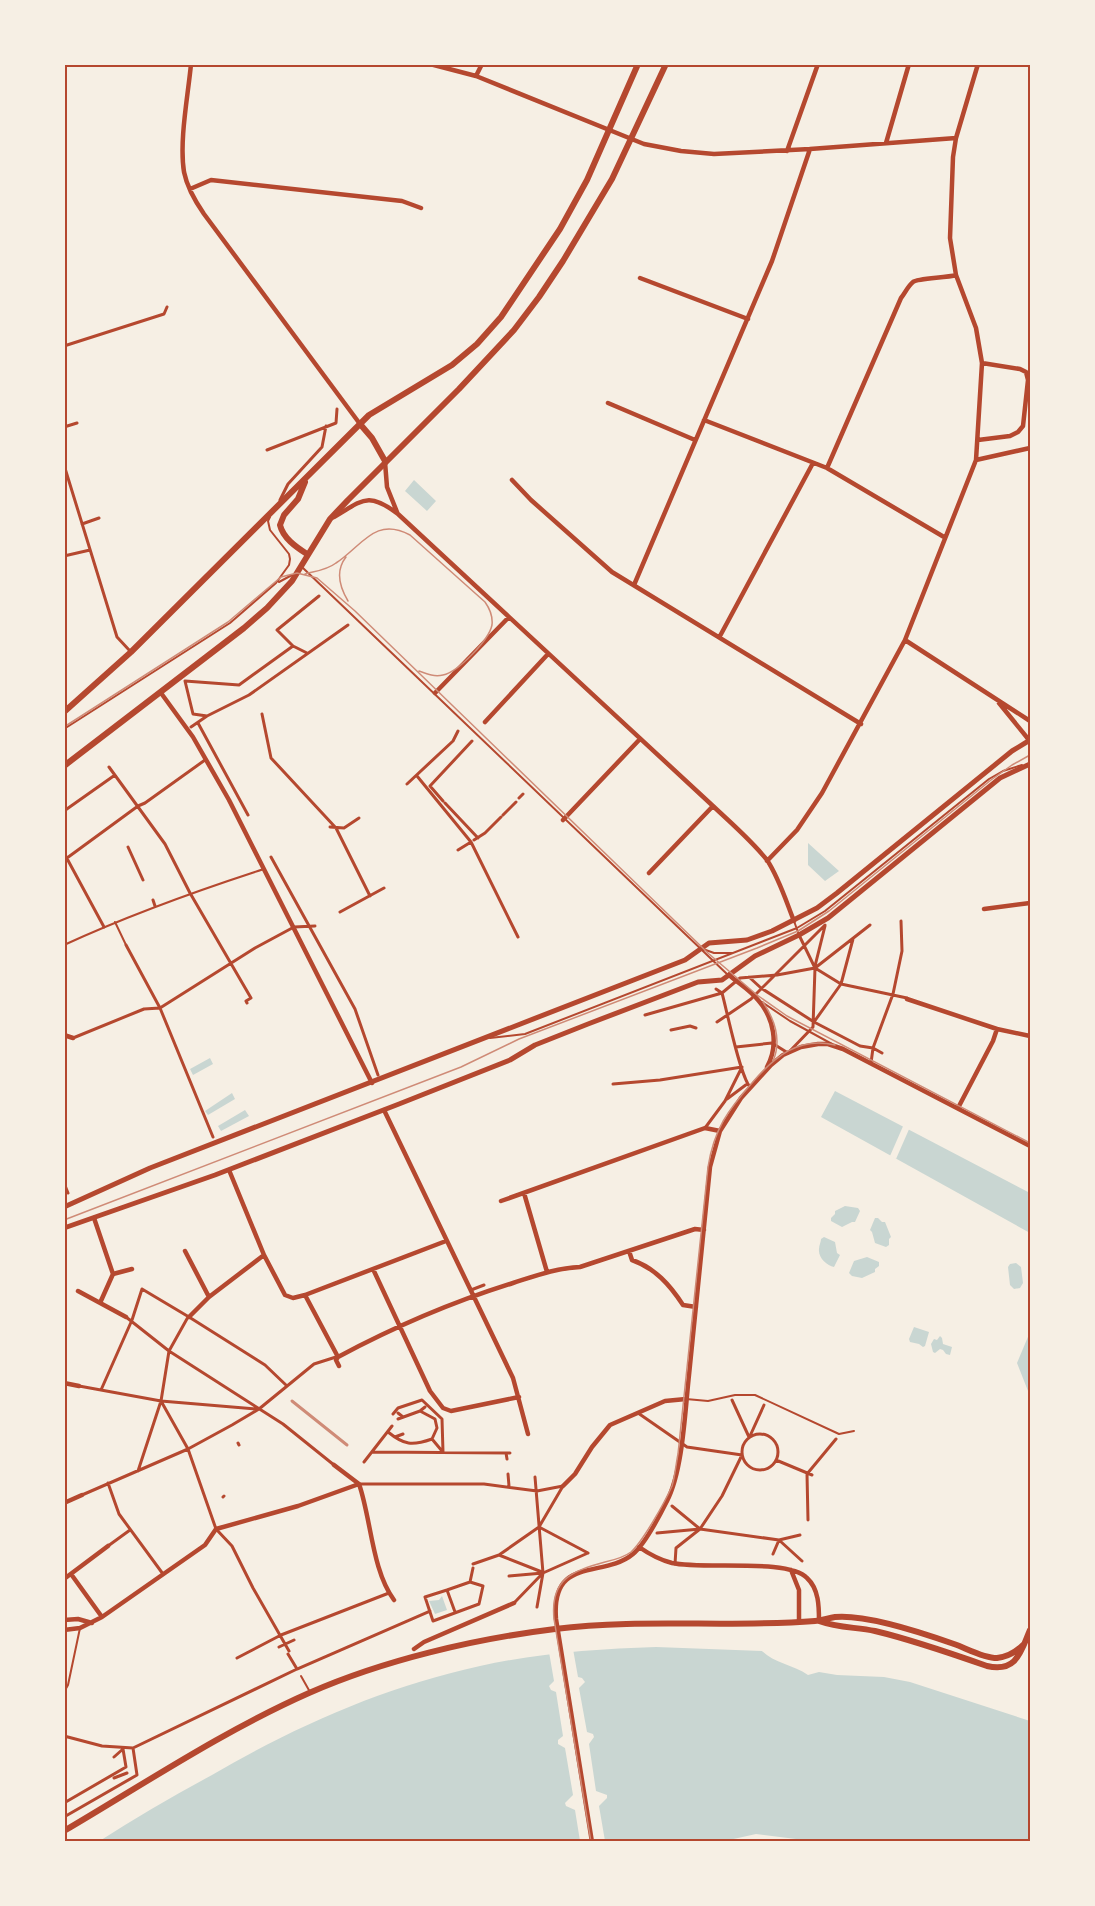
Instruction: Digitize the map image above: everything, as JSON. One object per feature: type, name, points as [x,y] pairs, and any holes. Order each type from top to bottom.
[{"type":"main road","points":[[64,712],[131,652],[372,412],[452,365],[477,344],[501,317],[560,229],[587,180],[638,64]]},
{"type":"main road","points":[[64,766],[161,693],[280,596],[302,566],[307,554],[330,519],[385,461],[459,389],[524,317],[567,254],[612,179],[666,64]]},
{"type":"main road","points":[[360,424],[372,438],[385,461]]},
{"type":"main road","points":[[306,478],[298,499],[284,515],[280,525],[283,533],[291,542],[307,554]]},
{"type":"main road","points":[[64,1831],[209,1746],[310,1693],[360,1674],[418,1657],[512,1635],[567,1628],[656,1622],[777,1623],[819,1621],[835,1617],[922,1632],[992,1657],[1010,1655],[1024,1644],[1030,1630]]},
{"type":"street","points":[[191,64],[183,148],[184,172],[190,189],[204,214],[360,424]]},
{"type":"street","points":[[430,64],[476,76],[632,140],[667,149],[714,154],[787,151],[956,138]]},
{"type":"street","points":[[476,76],[482,64]]},
{"type":"street","points":[[787,151],[818,64]]},
{"type":"street","points":[[886,143],[909,64]]},
{"type":"street","points":[[767,861],[797,830],[812,809],[861,724],[905,640],[976,460],[982,363],[976,328],[956,274],[950,238],[953,157],[956,138],[978,64]]},
{"type":"street","points":[[634,585],[772,261],[810,149]]},
{"type":"street","points":[[190,189],[211,180],[402,201],[421,208]]},
{"type":"street","points":[[827,468],[901,298],[912,282],[918,279],[948,278],[956,274]]},
{"type":"street","points":[[640,278],[748,319]]},
{"type":"street","points":[[65,344],[164,314],[167,307]]},
{"type":"street","points":[[978,440],[1010,436],[1023,426],[1028,380],[1026,372],[1020,369],[982,363]]},
{"type":"street","points":[[608,403],[695,440]]},
{"type":"street","points":[[267,450],[336,423],[337,409]]},
{"type":"street","points":[[704,420],[827,468],[944,537]]},
{"type":"street","points":[[64,427],[77,423]]},
{"type":"street","points":[[277,507],[288,484],[322,447],[326,426]]},
{"type":"street","points":[[976,460],[1030,448]]},
{"type":"street","points":[[385,461],[387,487],[398,514]]},
{"type":"street","points":[[720,636],[813,463]]},
{"type":"street","points":[[64,465],[117,637],[131,652]]},
{"type":"street","points":[[512,480],[531,500],[612,572],[861,724]]},
{"type":"street","points":[[330,519],[370,499],[385,504],[398,514],[713,806],[767,861],[794,921]]},
{"type":"street","points":[[82,524],[99,518]]},
{"type":"street","points":[[64,556],[90,550]]},
{"type":"street","points":[[308,653],[293,646],[278,630],[319,596]]},
{"type":"street","points":[[435,693],[508,618]]},
{"type":"street","points":[[191,727],[207,716],[249,695],[348,625]]},
{"type":"street","points":[[905,640],[1030,721]]},
{"type":"street","points":[[207,716],[193,714],[186,681],[239,685],[293,646]]},
{"type":"street","points":[[485,722],[548,654]]},
{"type":"street","points":[[161,693],[207,759],[266,869],[372,1083]]},
{"type":"street","points":[[64,1207],[150,1168],[685,960],[709,943],[747,940],[794,921],[837,893],[1012,751],[1030,741],[997,701]]},
{"type":"street","points":[[262,714],[271,758],[336,828],[370,896]]},
{"type":"street","points":[[198,723],[248,815]]},
{"type":"street","points":[[407,784],[453,741],[458,731]]},
{"type":"street","points":[[564,819],[640,740]]},
{"type":"street","points":[[472,741],[430,786],[474,840],[518,936]]},
{"type":"street","points":[[443,751],[448,757]]},
{"type":"street","points":[[67,858],[207,759]]},
{"type":"street","points":[[717,1022],[728,1016],[777,975],[824,924],[1000,778],[1030,764]]},
{"type":"street","points":[[109,767],[165,844],[190,893],[251,998],[246,1001],[247,1003]]},
{"type":"street","points":[[64,811],[115,775]]},
{"type":"street","points":[[417,776],[474,840]]},
{"type":"street","points":[[458,850],[485,833],[523,794]]},
{"type":"street","points":[[649,873],[713,806]]},
{"type":"street","points":[[330,827],[344,828],[359,818]]},
{"type":"street","points":[[128,847],[143,880]]},
{"type":"street","points":[[64,853],[104,927]]},
{"type":"street","points":[[271,857],[313,927],[355,1009],[378,1075]]},
{"type":"street","points":[[340,912],[384,888]]},
{"type":"street","points":[[153,900],[155,906]]},
{"type":"street","points":[[984,909],[1030,903]]},
{"type":"street","points":[[871,1063],[873,1048],[894,994],[902,951],[901,921]]},
{"type":"street","points":[[64,1228],[229,1170],[384,1110],[510,1060],[535,1045],[698,982],[717,981],[755,956],[824,924]]},
{"type":"street","points":[[788,1053],[813,1027],[815,968],[824,924]]},
{"type":"street","points":[[645,1015],[722,993],[740,978],[777,975],[815,968],[870,926]]},
{"type":"street","points":[[64,1035],[73,1038],[144,1008],[160,1008],[294,927],[313,927]]},
{"type":"street","points":[[799,935],[815,968],[841,984],[894,994],[997,1029],[1030,1036]]},
{"type":"street","points":[[814,1022],[841,984],[853,939]]},
{"type":"street","points":[[126,945],[160,1008],[213,1137]]},
{"type":"street","points":[[729,975],[736,982],[860,1046],[873,1048],[882,1053]]},
{"type":"street","points":[[749,977],[770,1021],[774,1044],[769,1064],[761,1076]]},
{"type":"street","points":[[716,989],[722,993],[749,1086]]},
{"type":"street","points":[[671,1030],[690,1024],[696,1028]]},
{"type":"street","points":[[958,1108],[997,1029]]},
{"type":"street","points":[[736,1047],[774,1044],[788,1053]]},
{"type":"street","points":[[724,1101],[749,1086],[788,1053],[808,1045],[828,1044],[871,1063],[1030,1146]]},
{"type":"street","points":[[613,1084],[660,1080],[742,1067]]},
{"type":"street","points":[[705,1128],[724,1101],[742,1067]]},
{"type":"street","points":[[592,1842],[556,1619],[556,1600],[560,1588],[567,1579],[580,1572],[628,1558],[639,1547],[674,1486],[686,1399],[710,1167],[720,1131],[749,1086]]},
{"type":"street","points":[[384,1110],[513,1378],[528,1434]]},
{"type":"street","points":[[501,1201],[705,1128],[720,1131]]},
{"type":"street","points":[[229,1170],[264,1255],[285,1295],[292,1298],[446,1241]]},
{"type":"street","points":[[64,1183],[68,1193]]},
{"type":"street","points":[[524,1193],[547,1272]]},
{"type":"street","points":[[94,1218],[113,1274],[100,1303]]},
{"type":"street","points":[[472,1293],[561,1268],[580,1267],[695,1229],[704,1230]]},
{"type":"street","points":[[185,1251],[209,1297]]},
{"type":"street","points":[[629,1251],[632,1260],[649,1267],[662,1278],[682,1305],[696,1307]]},
{"type":"street","points":[[138,1471],[161,1401],[169,1351],[189,1317],[209,1297],[264,1255]]},
{"type":"street","points":[[540,1267],[547,1272]]},
{"type":"street","points":[[113,1274],[132,1269]]},
{"type":"street","points":[[373,1269],[430,1391],[443,1408],[451,1411],[519,1397]]},
{"type":"street","points":[[64,1503],[188,1449],[259,1409],[314,1364],[338,1357],[369,1340],[472,1293],[484,1285]]},
{"type":"street","points":[[101,1390],[132,1320],[142,1289],[265,1365],[287,1386]]},
{"type":"street","points":[[78,1291],[132,1320],[169,1351],[283,1424],[359,1484],[373,1542],[389,1593],[394,1600]]},
{"type":"street","points":[[305,1295],[338,1357],[336,1360],[339,1366]]},
{"type":"street","points":[[64,1383],[161,1401],[259,1409]]},
{"type":"street","points":[[470,1582],[473,1566],[499,1555],[539,1527],[563,1486],[575,1474],[604,1430],[610,1425],[665,1401],[686,1399]]},
{"type":"street","points":[[393,1414],[398,1408],[422,1400],[442,1419],[443,1452]]},
{"type":"street","points":[[732,1400],[749,1437]]},
{"type":"street","points":[[161,1401],[188,1449],[216,1529],[232,1546],[253,1588],[286,1644],[297,1669]]},
{"type":"street","points":[[675,1564],[676,1548],[700,1529],[722,1496],[742,1455],[743,1445],[764,1405]]},
{"type":"street","points":[[398,1419],[425,1407]]},
{"type":"street","points":[[388,1432],[401,1443],[421,1443],[432,1439],[437,1428],[435,1419],[420,1411]]},
{"type":"street","points":[[398,1413],[403,1417]]},
{"type":"street","points":[[638,1413],[687,1447],[742,1455]]},
{"type":"street","points":[[363,1462],[392,1426]]},
{"type":"street","points":[[395,1437],[403,1434]]},
{"type":"street","points":[[742,1455],[748,1467],[760,1471],[772,1466],[776,1460],[777,1447],[771,1438],[760,1434],[749,1437]]},
{"type":"street","points":[[432,1439],[443,1452]]},
{"type":"street","points":[[807,1520],[810,1474],[836,1440]]},
{"type":"street","points":[[372,1452],[508,1453],[507,1459]]},
{"type":"street","points":[[776,1460],[810,1474]]},
{"type":"street","points":[[508,1474],[509,1486]]},
{"type":"street","points":[[535,1477],[543,1573],[537,1606]]},
{"type":"street","points":[[108,1484],[119,1514],[163,1574]]},
{"type":"street","points":[[64,1630],[80,1628],[102,1617],[206,1545],[216,1529],[298,1506],[359,1484],[484,1484],[537,1491],[563,1486]]},
{"type":"street","points":[[672,1506],[700,1529]]},
{"type":"street","points":[[509,1576],[543,1573],[588,1553],[539,1527]]},
{"type":"street","points":[[657,1533],[700,1529],[778,1540],[800,1535]]},
{"type":"street","points":[[64,1579],[130,1530]]},
{"type":"street","points":[[773,1554],[778,1540]]},
{"type":"street","points":[[778,1540],[802,1561]]},
{"type":"street","points":[[639,1547],[675,1564],[772,1567],[791,1570],[806,1576],[812,1583],[819,1604],[819,1621]]},
{"type":"street","points":[[499,1555],[543,1573]]},
{"type":"street","points":[[791,1570],[799,1590],[799,1622]]},
{"type":"street","points":[[414,1649],[424,1642],[514,1603],[543,1573]]},
{"type":"street","points":[[71,1574],[102,1617]]},
{"type":"street","points":[[470,1582],[483,1586],[478,1604],[433,1621],[424,1597],[447,1590],[470,1582]]},
{"type":"street","points":[[447,1590],[455,1612]]},
{"type":"street","points":[[237,1658],[281,1635],[389,1593]]},
{"type":"street","points":[[64,1736],[102,1746],[133,1748],[297,1669],[430,1611]]},
{"type":"street","points":[[64,1620],[78,1619],[92,1623]]},
{"type":"street","points":[[279,1647],[294,1640]]},
{"type":"street","points":[[411,1642],[418,1657]]},
{"type":"street","points":[[64,1817],[137,1775],[133,1748]]},
{"type":"street","points":[[114,1757],[123,1749]]},
{"type":"street","points":[[123,1749],[128,1780]]},
{"type":"street","points":[[64,1803],[126,1767]]},
{"type":"street","points":[[114,1778],[127,1773]]},
{"type":"lane","points":[[64,729],[230,623],[276,583],[289,565],[290,554],[270,530],[268,521],[271,513]]},
{"type":"lane","points":[[302,566],[729,975]]},
{"type":"lane","points":[[276,583],[297,573],[308,572]]},
{"type":"lane","points":[[483,1039],[525,1034],[797,928],[825,911],[989,779],[1010,768],[1030,764]]},
{"type":"lane","points":[[64,945],[155,906],[266,869]]},
{"type":"lane","points":[[794,921],[799,935]]},
{"type":"lane","points":[[115,922],[126,945]]},
{"type":"lane","points":[[700,949],[726,954],[740,952]]},
{"type":"lane","points":[[757,993],[790,1021],[839,1047]]},
{"type":"lane","points":[[686,1399],[708,1401],[735,1395],[755,1395],[838,1434],[854,1431]]},
{"type":"lane","points":[[64,1692],[68,1685],[80,1628]]},
{"type":"lane","points":[[302,1676],[310,1693]]},
{"type":"shaded area","points":[[414,480],[436,501],[427,511],[405,491]]},
{"type":"shaded area","points":[[808,843],[839,871],[825,881],[808,865]]},
{"type":"shaded area","points":[[210,1058],[213,1064],[193,1075],[190,1069]]},
{"type":"shaded area","points":[[835,1091],[1030,1193],[1030,1233],[821,1117]]},
{"type":"shaded area","points":[[232,1093],[235,1099],[208,1115],[205,1111]]},
{"type":"shaded area","points":[[245,1110],[249,1116],[221,1131],[218,1126]]},
{"type":"shaded area","points":[[845,1206],[858,1208],[860,1211],[855,1222],[842,1227],[831,1221],[831,1218],[835,1211]]},
{"type":"shaded area","points":[[875,1218],[885,1222],[891,1237],[886,1247],[875,1243],[870,1230]]},
{"type":"shaded area","points":[[824,1237],[835,1242],[837,1253],[840,1255],[834,1267],[821,1258],[819,1252],[821,1239]]},
{"type":"shaded area","points":[[867,1257],[879,1262],[875,1272],[862,1278],[852,1276],[849,1273],[854,1261]]},
{"type":"shaded area","points":[[1016,1263],[1021,1267],[1023,1283],[1020,1288],[1014,1289],[1010,1285],[1008,1267]]},
{"type":"shaded area","points":[[914,1327],[929,1332],[925,1346],[910,1342]]},
{"type":"shaded area","points":[[1030,1332],[1030,1396],[1017,1363]]},
{"type":"shaded area","points":[[940,1336],[943,1344],[952,1347],[950,1355],[940,1349],[933,1352],[931,1344]]},
{"type":"shaded area","points":[[442,1596],[447,1610],[435,1614],[429,1601],[439,1600]]},
{"type":"shaded area","points":[[656,1647],[762,1651],[808,1675],[819,1672],[884,1677],[910,1682],[1030,1721],[1030,1841],[820,1842],[756,1834],[729,1840],[692,1842],[98,1842],[169,1799],[276,1740],[342,1710],[409,1685],[480,1666],[524,1658],[568,1652]]},
{"type":"pier","points":[[904,1124],[910,1127],[896,1159],[890,1156]]},
{"type":"pier","points":[[573,1649],[578,1677],[585,1682],[579,1688],[587,1732],[593,1734],[594,1737],[589,1744],[596,1791],[607,1795],[599,1806],[605,1841],[580,1841],[575,1810],[566,1806],[565,1803],[573,1795],[565,1748],[558,1744],[558,1740],[563,1736],[556,1692],[549,1686],[554,1681],[549,1652]]},
{"type":"tram line","points":[[305,574],[333,565],[378,531],[398,530],[410,535],[485,602],[492,619],[490,631],[485,639],[457,668],[440,676],[419,671]]},
{"type":"tram line","points":[[346,557],[339,573],[342,590],[348,601]]},
{"type":"tram line","points":[[64,727],[228,622],[281,577],[297,573],[317,578],[355,611],[709,954],[757,995],[787,1016],[1030,1143]]},
{"type":"tram line","points":[[64,1220],[461,1067],[519,1039],[798,931],[829,911],[991,780],[1030,755]]},
{"type":"tram line","points":[[763,1002],[776,1030],[777,1045],[773,1061]]},
{"type":"tram line","points":[[591,1842],[554,1619],[556,1594],[560,1586],[573,1573],[631,1552],[647,1531],[672,1486],[678,1454],[708,1167],[714,1142],[723,1121],[743,1093],[778,1057],[810,1043],[835,1045]]},
{"type":"railway","points":[[292,1401],[347,1445]]}]
